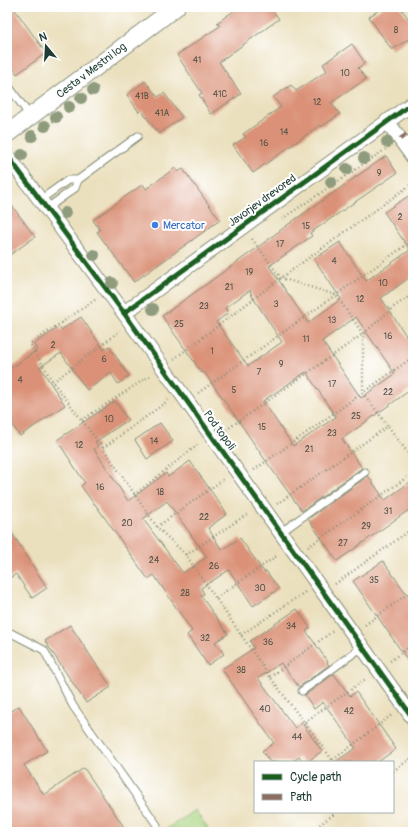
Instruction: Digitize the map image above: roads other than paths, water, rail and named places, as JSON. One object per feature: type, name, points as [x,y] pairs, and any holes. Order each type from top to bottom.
[{"type":"street","name":"Cesta v Mestni log","points":[[7,134],[171,8]]},
{"type":"street","name":"Javorjev drevored","points":[[127,318],[387,121],[413,103]]},
{"type":"street","points":[[387,121],[413,157]]},
{"type":"street","name":"Pod topoli","points":[[7,155],[127,318],[413,718]]},
{"type":"lane","points":[[7,84],[30,116]]},
{"type":"lane","points":[[43,204],[75,188],[78,180],[138,136]]},
{"type":"lane","points":[[43,204],[68,180],[78,180]]},
{"type":"lane","points":[[280,533],[365,472]]},
{"type":"lane","points":[[7,631],[44,650],[73,706],[157,825]]},
{"type":"lane","points":[[302,691],[362,647]]},
{"type":"place","name":"Mercator","points":[[155,225]]}]
